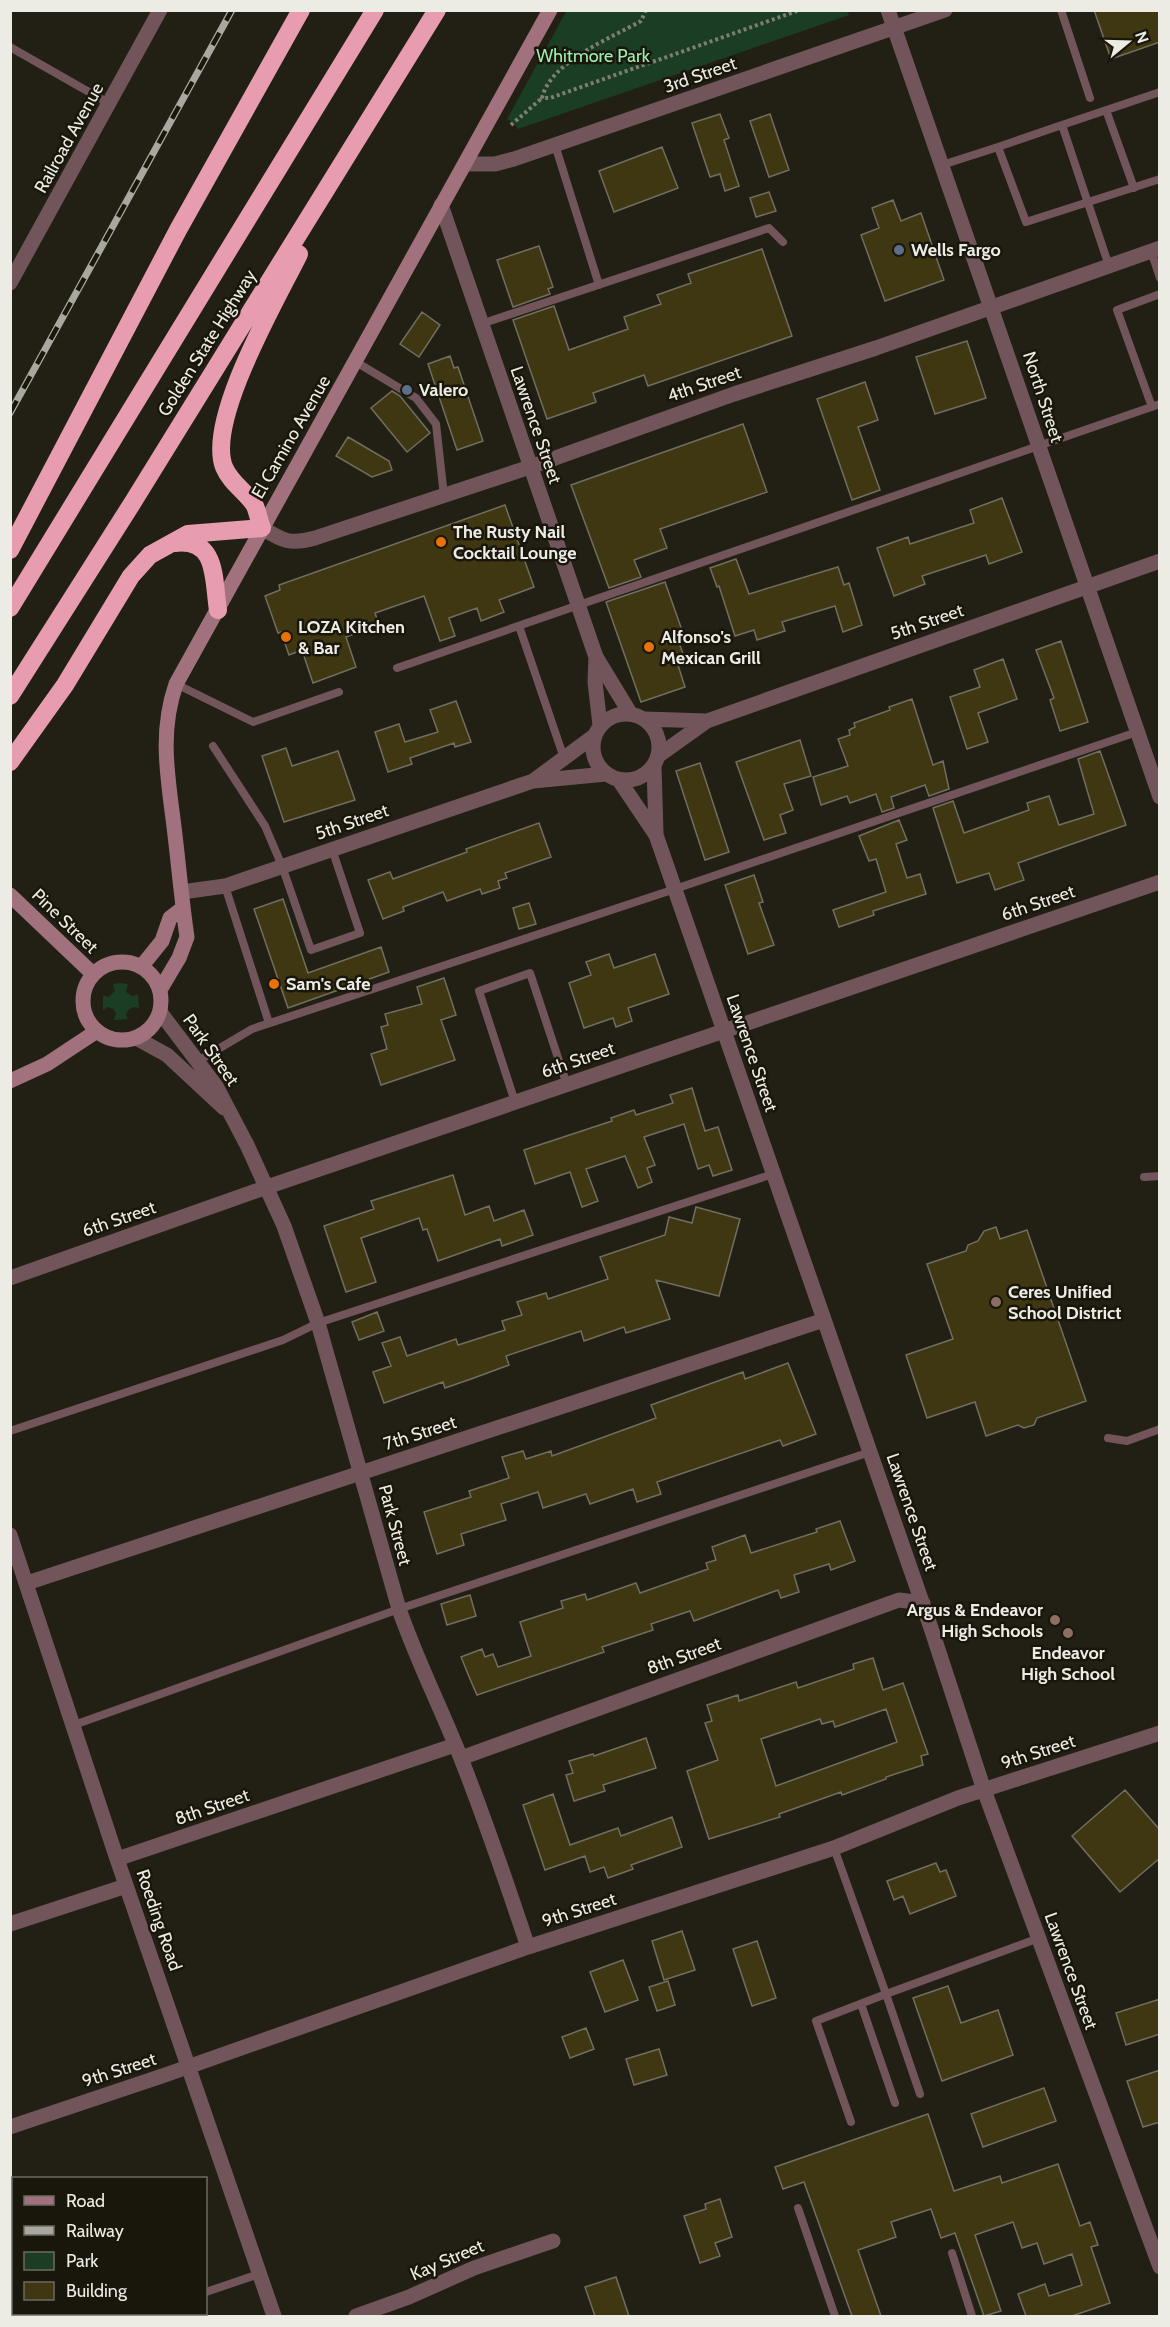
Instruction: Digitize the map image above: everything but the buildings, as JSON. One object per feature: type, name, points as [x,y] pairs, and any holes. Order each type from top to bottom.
[{"type":"highway","points":[[10,550],[178,230],[301,10]]},
{"type":"highway","name":"Golden State Highway","points":[[10,608],[375,10]]},
{"type":"highway","name":"Golden State Highway","points":[[10,696],[437,10]]},
{"type":"highway","points":[[10,762],[65,685],[131,576],[150,555],[188,534],[262,528],[254,505],[233,482],[224,466],[221,450],[225,420],[242,370],[345,160]]},
{"type":"highway","points":[[167,544],[184,542],[196,544],[208,555],[214,569],[218,610]]},
{"type":"street","name":"Railroad Avenue","points":[[10,283],[160,10]]},
{"type":"street","name":"El Camino Avenue","points":[[160,990],[179,958],[187,937],[166,758],[166,725],[169,704],[176,684],[550,10]]},
{"type":"street","name":"North Street","points":[[888,10],[1160,797]]},
{"type":"street","name":"3rd Street","points":[[466,165],[495,164],[555,146],[945,10]]},
{"type":"street","name":"Lawrence Street","points":[[441,205],[596,657],[630,713]]},
{"type":"street","name":"4th Street","points":[[262,528],[285,542],[303,542],[530,468],[734,394],[865,352],[1155,249]]},
{"type":"street","name":"5th Street","points":[[656,761],[707,721],[1160,561]]},
{"type":"street","name":"Lawrence Street","points":[[596,657],[597,731]]},
{"type":"street","points":[[630,713],[645,719],[655,730],[659,746],[656,761],[643,776],[631,780],[613,777],[595,760],[592,750],[597,731],[611,717],[630,713]]},
{"type":"street","name":"5th Street","points":[[645,719],[707,721]]},
{"type":"street","name":"5th Street","points":[[532,781],[597,731]]},
{"type":"street","name":"Lawrence Street","points":[[656,761],[656,836]]},
{"type":"street","name":"Lawrence Street","points":[[613,777],[656,836],[922,1603],[984,1790],[1160,2266]]},
{"type":"street","name":"5th Street","points":[[182,900],[532,781],[613,777]]},
{"type":"street","name":"6th Street","points":[[10,1278],[267,1187],[1160,882]]},
{"type":"street","name":"Pine Street","points":[[10,895],[93,974]]},
{"type":"street","points":[[141,967],[162,941],[170,918],[182,900]]},
{"type":"street","points":[[119,961],[141,967],[154,978],[160,990],[160,1012],[151,1028],[136,1038],[118,1040],[97,1031],[89,1021],[84,1009],[83,996],[93,974],[106,965],[119,961]]},
{"type":"street","name":"Park Street","points":[[160,1012],[216,1086],[285,1226],[318,1323],[399,1609],[487,1824],[528,1947]]},
{"type":"street","points":[[10,1081],[47,1064],[97,1031]]},
{"type":"street","name":"Park Street","points":[[136,1038],[167,1056],[228,1112]]},
{"type":"street","name":"7th Street","points":[[27,1583],[824,1320]]},
{"type":"street","name":"Roeding Road","points":[[10,1535],[126,1886],[274,2316]]},
{"type":"street","name":"8th Street","points":[[117,1859],[458,1751],[899,1600],[922,1603]]},
{"type":"street","name":"9th Street","points":[[10,2127],[189,2067],[528,1947],[834,1848],[958,1798],[1160,1733]]},
{"type":"street","points":[[10,1924],[126,1886]]},
{"type":"street","name":"Kay Street","points":[[356,2316],[410,2297],[474,2268],[553,2241]]},
{"type":"lane","points":[[1061,10],[1090,98]]},
{"type":"lane","points":[[10,47],[110,104]]},
{"type":"lane","points":[[942,165],[1159,94]]},
{"type":"lane","points":[[1106,110],[1134,188]]},
{"type":"lane","points":[[1062,125],[1109,266]]},
{"type":"lane","points":[[555,146],[599,285]]},
{"type":"lane","points":[[998,147],[1026,222],[1160,179]]},
{"type":"lane","points":[[481,324],[769,228],[783,242]]},
{"type":"lane","points":[[1155,249],[1160,278]]},
{"type":"lane","points":[[397,668],[1156,405],[1118,309],[1160,294]]},
{"type":"lane","points":[[356,362],[416,398],[436,424],[444,496]]},
{"type":"lane","points":[[519,626],[564,758]]},
{"type":"lane","points":[[176,684],[253,722],[339,692]]},
{"type":"lane","points":[[198,1061],[252,1029],[269,1023],[675,889],[1137,732]]},
{"type":"lane","points":[[213,746],[265,826],[282,866],[311,950],[360,933],[332,849]]},
{"type":"lane","points":[[225,886],[269,1023]]},
{"type":"lane","points":[[515,1102],[479,991],[530,973],[567,1084]]},
{"type":"lane","points":[[10,1431],[283,1340],[318,1323],[773,1174]]},
{"type":"lane","points":[[1144,1177],[1160,1176]]},
{"type":"lane","points":[[1108,1438],[1127,1441],[1160,1429]]},
{"type":"lane","points":[[74,1725],[399,1609],[870,1452]]},
{"type":"lane","points":[[834,1848],[920,2094]]},
{"type":"lane","points":[[851,2122],[816,2021],[1039,1938]]},
{"type":"lane","points":[[861,2004],[895,2103]]},
{"type":"lane","points":[[798,2208],[835,2316]]},
{"type":"lane","points":[[952,2253],[972,2316]]},
{"type":"lane","points":[[207,2292],[259,2274]]},
{"type":"path","points":[[512,125],[542,98],[545,86],[557,73],[579,56],[641,21],[646,10]]},
{"type":"path","points":[[777,10],[780,18]]},
{"type":"path","points":[[542,98],[550,98],[800,10]]},
{"type":"green space","name":"Whitmore Park","points":[[567,10],[847,10],[849,15],[518,129],[507,119]]},
{"type":"green space","points":[[113,984],[128,984],[126,992],[132,996],[138,995],[139,1008],[134,1007],[128,1010],[126,1015],[128,1019],[114,1020],[116,1013],[113,1009],[108,1007],[103,1010],[103,995],[108,997],[115,991]]},
{"type":"railway","points":[[10,413],[232,10]]},
{"type":"place","name":"Wells Fargo","points":[[899,250]]},
{"type":"place","name":"Valero","points":[[407,390]]},
{"type":"place","name":"The Rusty Nail Cocktail Lounge","points":[[441,542]]},
{"type":"place","name":"LOZA Kitchen & Bar","points":[[286,637]]},
{"type":"place","name":"Alfonso's Mexican Grill","points":[[649,647]]},
{"type":"place","name":"Sam's Cafe","points":[[274,984]]},
{"type":"place","name":"Ceres Unified School District","points":[[996,1302]]},
{"type":"place","name":"Argus & Endeavor High Schools","points":[[1055,1620]]},
{"type":"place","name":"Endeavor High School","points":[[1068,1633]]}]
